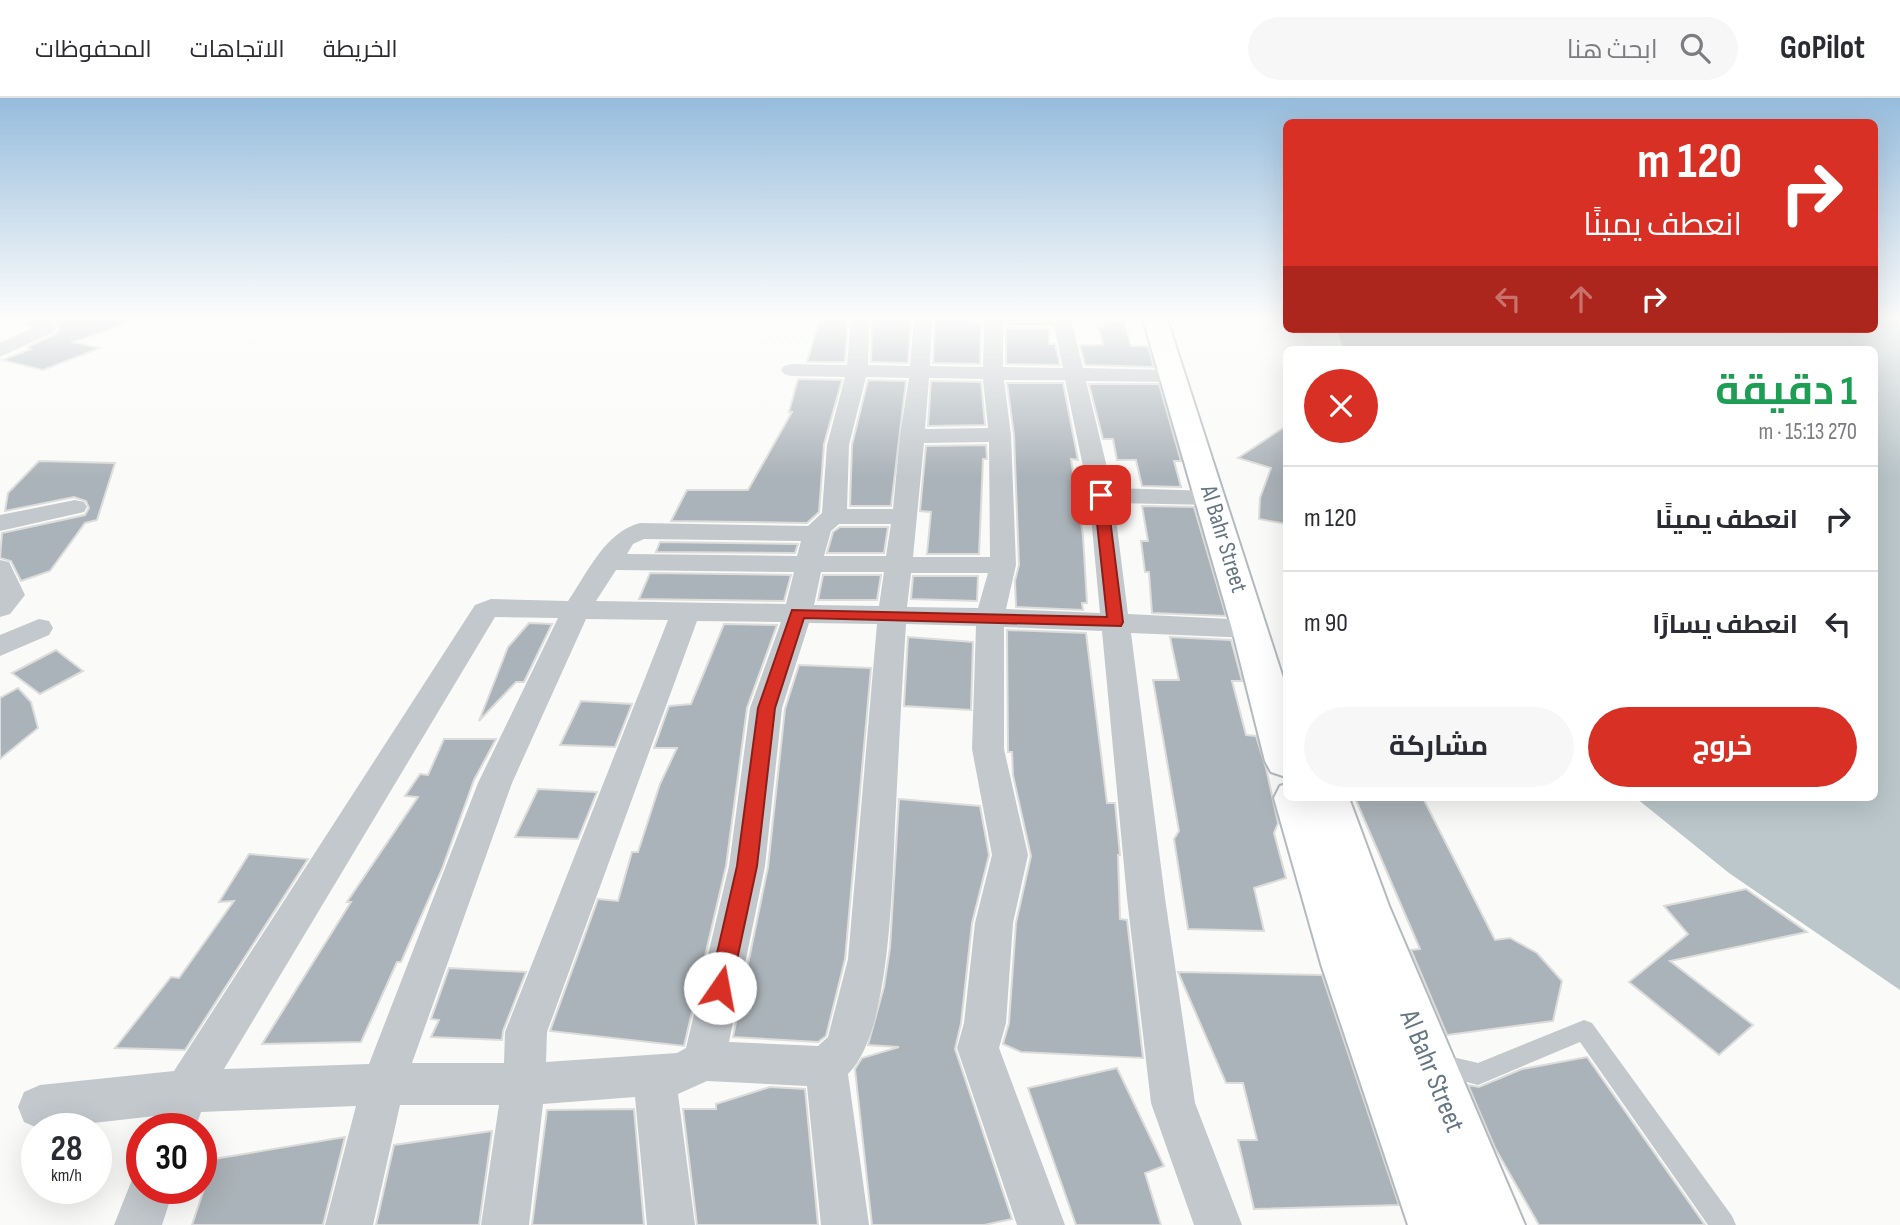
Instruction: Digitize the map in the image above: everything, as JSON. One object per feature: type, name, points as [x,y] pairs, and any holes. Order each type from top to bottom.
[{"type":"main road","name":"Al Bahr Street","points":[[1172,372],[1251,629],[1283,750]]},
{"type":"main road","name":"Al Bahr Street","points":[[1184,372],[1283,673]]},
{"type":"main road","name":"Al Bahr Street","points":[[1297,801],[1346,964],[1439,1225]]},
{"type":"main road","name":"Al Bahr Street","points":[[1328,801],[1345,858],[1372,928],[1430,1063],[1494,1225]]},
{"type":"street","points":[[704,1061],[747,866],[766,708],[820,538],[838,445],[857,372]]},
{"type":"street","points":[[894,372],[1173,376]]},
{"type":"street","points":[[40,1107],[179,1110],[383,1084],[524,1084],[680,1073],[704,1061],[826,1067],[846,1048],[868,959],[892,615],[920,372]]},
{"type":"street","points":[[993,373],[1000,435],[1003,565],[990,617],[988,749],[1010,855],[994,923],[985,1023],[978,1048],[1041,1225]]},
{"type":"street","points":[[1075,373],[1101,495],[1146,898],[1172,1102],[1218,1225]]},
{"type":"street","points":[[911,436],[1000,435]]},
{"type":"street","points":[[1101,495],[1212,498]]},
{"type":"street","points":[[0,523],[75,507]]},
{"type":"street","points":[[349,1225],[383,1084],[495,783],[578,608],[611,562],[820,538],[905,516]]},
{"type":"street","points":[[820,538],[900,563],[1003,565]]},
{"type":"street","points":[[0,568],[11,595],[0,608]]},
{"type":"street","points":[[179,1110],[485,611],[499,606],[990,617],[1251,629]]},
{"type":"street","points":[[505,1225],[524,1084],[526,1032],[686,611]]},
{"type":"street","points":[[0,646],[38,628]]},
{"type":"street","points":[[826,1067],[845,1225]]},
{"type":"street","points":[[654,1075],[671,1225]]},
{"type":"street","points":[[138,1225],[145,1204]]},
{"type":"lane","points":[[1430,1063],[1478,1073],[1584,1030],[1723,1225]]},
{"type":"shaded area","points":[[1878,372],[1900,372],[1900,990],[1729,873],[1640,801],[1878,801]]},
{"type":"building","points":[[798,379],[842,380],[824,444],[819,512],[807,523],[671,521],[687,490],[748,490],[792,412],[789,412]]},
{"type":"building","points":[[868,380],[906,381],[891,506],[850,506],[852,445]]},
{"type":"building","points":[[931,381],[981,382],[985,425],[928,426]]},
{"type":"building","points":[[1007,383],[1063,383],[1078,460],[1071,459],[1083,536],[1087,603],[1082,603],[1083,610],[1016,607],[1015,581],[1019,565],[1014,435]]},
{"type":"building","points":[[1089,384],[1159,384],[1181,461],[1174,461],[1181,487],[1142,486],[1136,460],[1117,460],[1113,439],[1103,439]]},
{"type":"building","points":[[1283,428],[1283,523],[1259,519],[1260,498],[1271,468],[1238,458]]},
{"type":"building","points":[[986,445],[979,554],[927,554],[931,512],[920,511],[926,446]]},
{"type":"building","points":[[39,461],[115,463],[97,520],[85,523],[50,571],[21,581],[11,561],[0,558],[2,533],[85,515],[89,508],[86,501],[74,497],[5,511],[8,493]]},
{"type":"building","points":[[1142,506],[1194,507],[1226,616],[1152,613],[1149,572],[1145,572],[1141,541],[1148,541]]},
{"type":"building","points":[[840,527],[888,527],[884,553],[827,553],[833,532]]},
{"type":"building","points":[[660,542],[798,544],[795,553],[656,552]]},
{"type":"building","points":[[650,573],[791,575],[784,601],[639,599]]},
{"type":"building","points":[[823,575],[881,575],[877,600],[818,600]]},
{"type":"building","points":[[913,576],[978,576],[977,601],[911,599]]},
{"type":"building","points":[[529,623],[552,624],[524,682],[516,682],[479,721],[508,647]]},
{"type":"building","points":[[724,624],[777,625],[747,708],[726,866],[684,1046],[550,1031],[598,899],[618,901],[632,852],[638,852],[660,784],[677,748],[654,748],[669,706],[691,704]]},
{"type":"building","points":[[1007,630],[1086,633],[1107,803],[1115,803],[1120,855],[1120,919],[1127,920],[1143,1058],[1021,1052],[1003,1044],[1009,1023],[1016,923],[1031,856],[1013,775],[1012,752],[1008,752]]},
{"type":"building","points":[[908,637],[973,642],[971,710],[904,706]]},
{"type":"building","points":[[1170,637],[1231,640],[1242,681],[1232,681],[1246,735],[1256,736],[1266,768],[1278,823],[1274,833],[1286,878],[1254,888],[1264,931],[1188,929],[1174,839],[1179,831],[1153,680],[1179,680]]},
{"type":"building","points":[[56,650],[83,671],[40,694],[12,673]]},
{"type":"building","points":[[799,665],[871,668],[845,959],[826,1036],[818,1042],[733,1037],[768,867],[785,709]]},
{"type":"building","points":[[18,688],[31,702],[38,728],[0,759],[0,698]]},
{"type":"building","points":[[581,701],[632,704],[615,747],[560,745]]},
{"type":"building","points":[[444,739],[496,739],[474,780],[442,869],[401,962],[397,962],[361,1042],[262,1044],[351,902],[347,902],[418,797],[405,796],[420,774],[428,775]]},
{"type":"building","points":[[538,789],[597,792],[578,839],[515,837]]},
{"type":"building","points":[[899,799],[980,806],[989,855],[972,923],[961,1023],[955,1049],[1012,1219],[984,1225],[872,1225],[855,1069],[862,1058],[899,1047],[868,1045],[884,987],[890,948]]},
{"type":"building","points":[[1356,801],[1425,801],[1495,940],[1510,938],[1537,953],[1562,981],[1553,1021],[1447,1035],[1411,950],[1420,949]]},
{"type":"building","points":[[249,854],[308,859],[185,1050],[115,1048],[171,977],[179,978],[234,901],[219,902]]},
{"type":"building","points":[[1746,889],[1807,932],[1670,961],[1753,1025],[1719,1055],[1629,982],[1688,934],[1664,906]]},
{"type":"building","points":[[449,968],[526,972],[502,1040],[431,1037],[439,1020],[431,1019]]},
{"type":"building","points":[[1178,972],[1322,975],[1399,1205],[1254,1209],[1238,1140],[1257,1140],[1243,1083],[1226,1083]]},
{"type":"building","points":[[1587,1057],[1705,1225],[1539,1225],[1495,1148],[1468,1085],[1479,1087],[1522,1069]]},
{"type":"building","points":[[1117,1068],[1164,1166],[1145,1173],[1161,1225],[1076,1225],[1028,1088]]},
{"type":"building","points":[[770,1087],[805,1089],[818,1225],[697,1225],[683,1109],[716,1109],[716,1104]]},
{"type":"building","points":[[634,1109],[644,1225],[532,1225],[547,1110]]},
{"type":"building","points":[[492,1131],[479,1225],[376,1225],[394,1145]]},
{"type":"building","points":[[345,1137],[323,1225],[192,1225],[199,1204],[217,1204],[217,1158]]},
{"type":"route","points":[[720,988],[747,866],[766,708],[798,613],[1115,622],[1101,495]]}]
